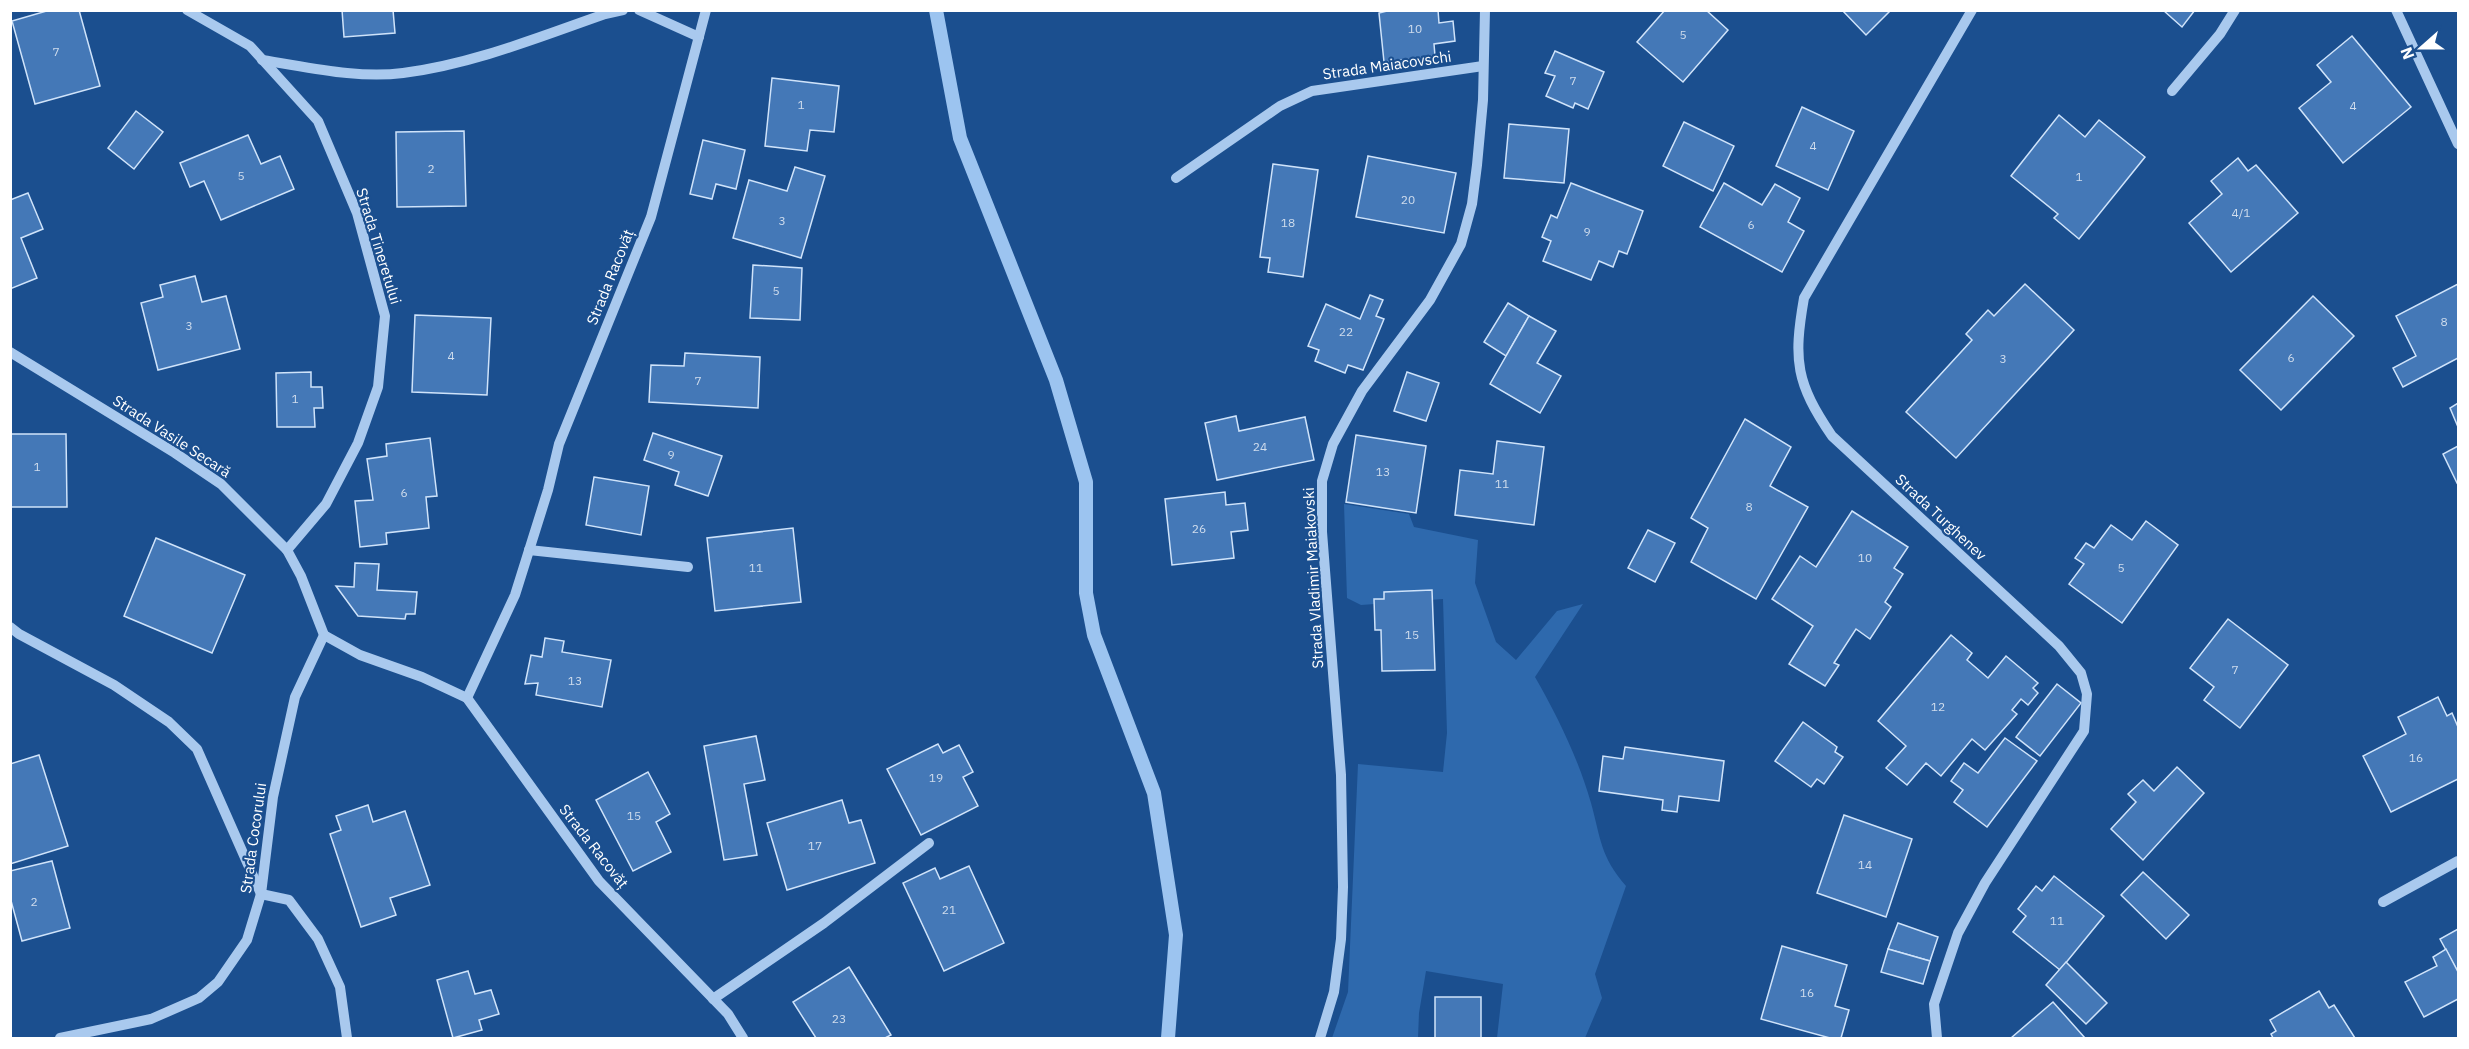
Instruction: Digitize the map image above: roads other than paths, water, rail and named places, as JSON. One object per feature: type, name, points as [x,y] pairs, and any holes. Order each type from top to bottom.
[{"type":"street","name":"Strada Tineretului","points":[[187,10],[250,46],[318,121],[357,213],[385,316],[378,387],[358,443],[326,504],[287,550]]},
{"type":"street","points":[[262,60],[340,73],[402,73],[486,55],[605,14],[623,10]]},
{"type":"street","points":[[639,10],[699,37]]},
{"type":"street","name":"Strada Racovăț","points":[[467,698],[515,595],[559,444],[651,217],[706,10]]},
{"type":"street","name":"Strada Vladimir Maiakovski","points":[[1320,1038],[1334,992],[1341,939],[1343,887],[1341,775],[1322,532],[1322,481],[1333,444],[1362,391],[1430,300],[1461,244],[1473,204],[1483,100],[1485,10]]},
{"type":"street","name":"Strada Turghenev","points":[[1937,1038],[1934,1004],[1958,933],[1985,883],[2084,731],[2087,694],[2081,674],[2059,646],[1832,436],[1810,404],[1798,364],[1797,342],[1804,298],[1972,10]]},
{"type":"street","points":[[2172,91],[2220,34],[2235,10]]},
{"type":"street","points":[[2396,10],[2458,144]]},
{"type":"street","name":"Strada Maiacovschi","points":[[1176,178],[1280,106],[1312,91],[1483,66]]},
{"type":"street","name":"Strada Vasile Secară","points":[[10,352],[175,453],[221,484],[287,550],[302,576],[324,635]]},
{"type":"street","points":[[529,550],[688,567]]},
{"type":"street","points":[[10,627],[114,685],[169,722],[197,749],[261,894],[289,900],[318,939],[340,987],[346,1038]]},
{"type":"street","name":"Strada Racovăț","points":[[324,635],[360,655],[422,677],[467,698],[599,881],[728,1014],[743,1038]]},
{"type":"street","name":"Strada Cocorului","points":[[60,1038],[151,1019],[199,998],[218,982],[247,940],[261,894],[273,797],[295,697],[324,635]]},
{"type":"street","points":[[713,999],[824,923],[929,843]]},
{"type":"street","points":[[2383,903],[2458,861]]},
{"type":"waterway","points":[[936,10],[960,138],[1056,380],[1086,482],[1086,593],[1094,635],[1154,793],[1176,935],[1168,1038]]}]
